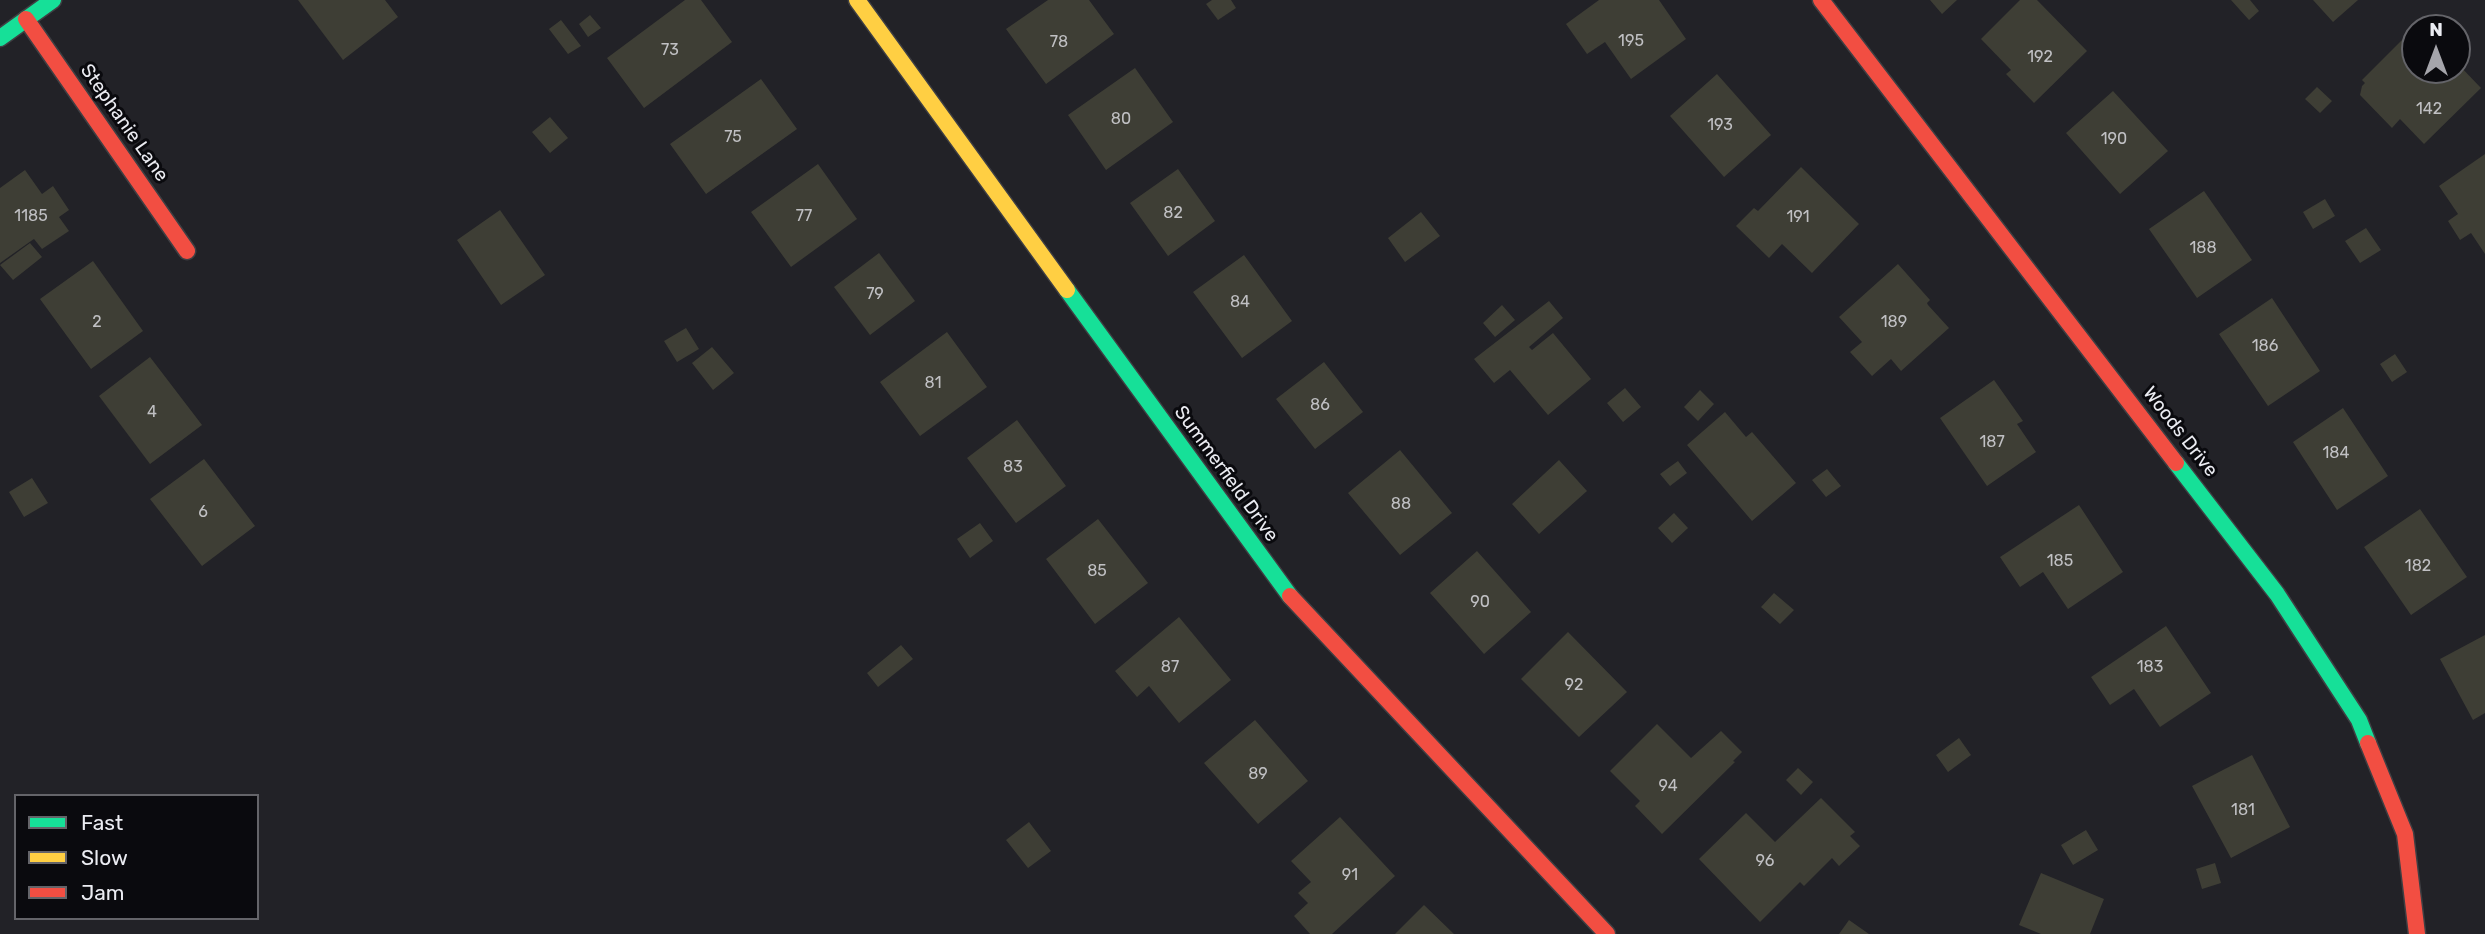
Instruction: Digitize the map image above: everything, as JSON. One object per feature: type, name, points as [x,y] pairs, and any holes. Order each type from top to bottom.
[{"type":"street","points":[[0,38],[53,0]]},
{"type":"street","name":"Summerfield Drive","points":[[857,0],[1286,592],[1607,934]]},
{"type":"street","name":"Woods Drive","points":[[1821,0],[2277,594],[2351,709],[2405,834],[2417,934]]},
{"type":"street","name":"Stephanie Lane","points":[[26,19],[187,251]]},
{"type":"building","points":[[298,0],[385,0],[398,17],[343,60]]},
{"type":"building","points":[[685,0],[701,0],[732,42],[644,108],[607,58]]},
{"type":"building","points":[[1048,0],[1089,0],[1114,34],[1046,84],[1006,29]]},
{"type":"building","points":[[1212,0],[1231,0],[1236,8],[1218,20],[1206,4]]},
{"type":"building","points":[[1599,0],[1659,0],[1686,39],[1631,79],[1605,42],[1587,54],[1566,24]]},
{"type":"building","points":[[1930,0],[1957,0],[1942,14]]},
{"type":"building","points":[[2020,0],[2037,0],[2087,51],[2034,103],[2006,74],[2011,70],[1981,39]]},
{"type":"building","points":[[2231,0],[2250,0],[2259,11],[2249,20]]},
{"type":"building","points":[[2313,0],[2358,0],[2333,22]]},
{"type":"building","points":[[590,15],[601,28],[588,37],[579,24]]},
{"type":"building","points":[[561,20],[581,46],[568,54],[549,29]]},
{"type":"building","points":[[2401,41],[2401,84],[2471,84],[2471,78],[2481,88],[2424,144],[2400,119],[2392,128],[2360,95],[2365,83],[2362,80]]},
{"type":"building","points":[[1135,68],[1173,122],[1106,170],[1068,115]]},
{"type":"building","points":[[1717,74],[1771,135],[1724,177],[1670,116]]},
{"type":"building","points":[[761,79],[797,129],[706,194],[670,144]]},
{"type":"building","points":[[2317,87],[2332,101],[2320,113],[2305,99]]},
{"type":"building","points":[[2113,91],[2168,151],[2120,194],[2066,133]]},
{"type":"building","points":[[550,117],[568,138],[550,153],[532,132]]},
{"type":"building","points":[[2485,154],[2485,254],[2471,233],[2460,240],[2448,221],[2458,214],[2439,186]]},
{"type":"building","points":[[818,164],[857,219],[791,267],[751,212]]},
{"type":"building","points":[[1801,167],[1859,224],[1812,273],[1782,244],[1769,258],[1736,226],[1754,208],[1758,211]]},
{"type":"building","points":[[1178,169],[1215,221],[1168,256],[1130,203]]},
{"type":"building","points":[[25,170],[42,194],[53,186],[69,210],[59,217],[69,231],[42,249],[34,239],[0,263],[0,188]]},
{"type":"building","points":[[2204,191],[2252,260],[2197,298],[2149,229]]},
{"type":"building","points":[[2325,199],[2335,216],[2313,229],[2303,212]]},
{"type":"building","points":[[500,210],[545,275],[501,305],[457,240]]},
{"type":"building","points":[[1421,212],[1440,236],[1405,262],[1388,238]]},
{"type":"building","points":[[2366,228],[2381,250],[2360,263],[2345,241]]},
{"type":"building","points":[[30,243],[42,257],[13,280],[0,265]]},
{"type":"building","points":[[879,253],[915,301],[870,335],[834,287]]},
{"type":"building","points":[[1244,255],[1292,321],[1242,358],[1193,292]]},
{"type":"building","points":[[93,261],[143,331],[91,369],[40,299]]},
{"type":"building","points":[[1898,264],[1930,300],[1928,305],[1949,328],[1901,371],[1891,359],[1872,376],[1850,352],[1862,342],[1839,317]]},
{"type":"building","points":[[2272,298],[2320,371],[2268,406],[2219,334]]},
{"type":"building","points":[[1549,301],[1563,318],[1529,347],[1532,350],[1553,333],[1591,379],[1548,415],[1510,370],[1494,383],[1474,359]]},
{"type":"building","points":[[1502,305],[1515,320],[1495,337],[1483,323]]},
{"type":"building","points":[[686,328],[699,349],[677,362],[664,341]]},
{"type":"building","points":[[947,332],[987,387],[920,436],[880,382]]},
{"type":"building","points":[[712,347],[734,373],[713,390],[692,363]]},
{"type":"building","points":[[2395,354],[2407,372],[2392,382],[2380,364]]},
{"type":"building","points":[[150,357],[202,425],[150,464],[99,396]]},
{"type":"building","points":[[1324,362],[1363,412],[1315,449],[1276,399]]},
{"type":"building","points":[[1994,380],[2023,421],[2017,424],[2036,452],[1987,486],[1940,418]]},
{"type":"building","points":[[1625,388],[1641,407],[1623,422],[1607,403]]},
{"type":"building","points":[[1700,390],[1714,404],[1698,421],[1684,407]]},
{"type":"building","points":[[2343,408],[2388,476],[2337,510],[2293,442]]},
{"type":"building","points":[[1725,412],[1746,437],[1752,432],[1796,483],[1752,521],[1687,445]]},
{"type":"building","points":[[1017,420],[1066,486],[1016,523],[967,458]]},
{"type":"building","points":[[1400,450],[1452,513],[1400,555],[1348,493]]},
{"type":"building","points":[[204,459],[255,526],[202,566],[150,499]]},
{"type":"building","points":[[1559,460],[1587,491],[1539,534],[1512,504]]},
{"type":"building","points":[[1678,461],[1687,473],[1670,486],[1660,474]]},
{"type":"building","points":[[1827,469],[1841,486],[1826,497],[1812,480]]},
{"type":"building","points":[[32,478],[48,503],[24,517],[9,492]]},
{"type":"building","points":[[2079,505],[2123,572],[2068,609],[2043,572],[2020,587],[2000,557]]},
{"type":"building","points":[[2420,509],[2467,577],[2411,615],[2364,547]]},
{"type":"building","points":[[1674,513],[1688,528],[1672,543],[1658,528]]},
{"type":"building","points":[[1098,519],[1148,583],[1095,624],[1046,559]]},
{"type":"building","points":[[980,523],[993,541],[970,558],[957,539]]},
{"type":"building","points":[[1477,551],[1531,612],[1484,654],[1430,593]]},
{"type":"building","points":[[1774,593],[1794,610],[1780,624],[1761,607]]},
{"type":"building","points":[[1179,617],[1231,680],[1179,723],[1149,686],[1137,697],[1115,671]]},
{"type":"building","points":[[2166,626],[2211,693],[2160,727],[2134,689],[2110,705],[2091,677]]},
{"type":"building","points":[[1568,632],[1627,692],[1579,737],[1521,679]]},
{"type":"building","points":[[2485,635],[2485,713],[2473,720],[2440,659]]},
{"type":"building","points":[[901,645],[913,659],[878,687],[867,673]]},
{"type":"building","points":[[1255,720],[1308,781],[1258,824],[1204,763]]},
{"type":"building","points":[[1657,724],[1691,758],[1721,731],[1742,752],[1662,834],[1635,806],[1640,801],[1610,771]]},
{"type":"building","points":[[1959,738],[1971,755],[1948,772],[1936,755]]},
{"type":"building","points":[[2252,755],[2290,827],[2231,858],[2192,786]]},
{"type":"building","points":[[1798,768],[1813,782],[1801,795],[1786,780]]},
{"type":"building","points":[[1821,798],[1855,832],[1850,836],[1860,846],[1839,866],[1832,858],[1804,886],[1800,882],[1760,922],[1699,859],[1746,813],[1775,842]]},
{"type":"building","points":[[1340,817],[1395,876],[1332,934],[1310,934],[1294,916],[1308,903],[1298,893],[1311,882],[1291,861]]},
{"type":"building","points":[[1029,822],[1051,851],[1028,868],[1006,840]]},
{"type":"building","points":[[2086,830],[2098,850],[2073,865],[2061,845]]},
{"type":"building","points":[[2215,863],[2221,883],[2202,889],[2196,869]]},
{"type":"building","points":[[2041,873],[2104,899],[2090,934],[2041,934],[2019,925]]},
{"type":"building","points":[[1424,905],[1454,934],[1395,934]]},
{"type":"building","points":[[1849,920],[1869,934],[1839,934]]},
{"type":"traffic: fast","points":[[0,38],[53,0]]},
{"type":"traffic: fast","points":[[1067,290],[1290,596]]},
{"type":"traffic: fast","points":[[2176,463],[2277,594],[2359,720],[2368,743]]},
{"type":"traffic: slow","points":[[857,0],[1067,290]]},
{"type":"traffic: jam","points":[[1821,0],[2176,463]]},
{"type":"traffic: jam","points":[[26,19],[187,251]]},
{"type":"traffic: jam","points":[[1290,596],[1607,934]]},
{"type":"traffic: jam","points":[[2368,743],[2405,834],[2417,934]]}]
